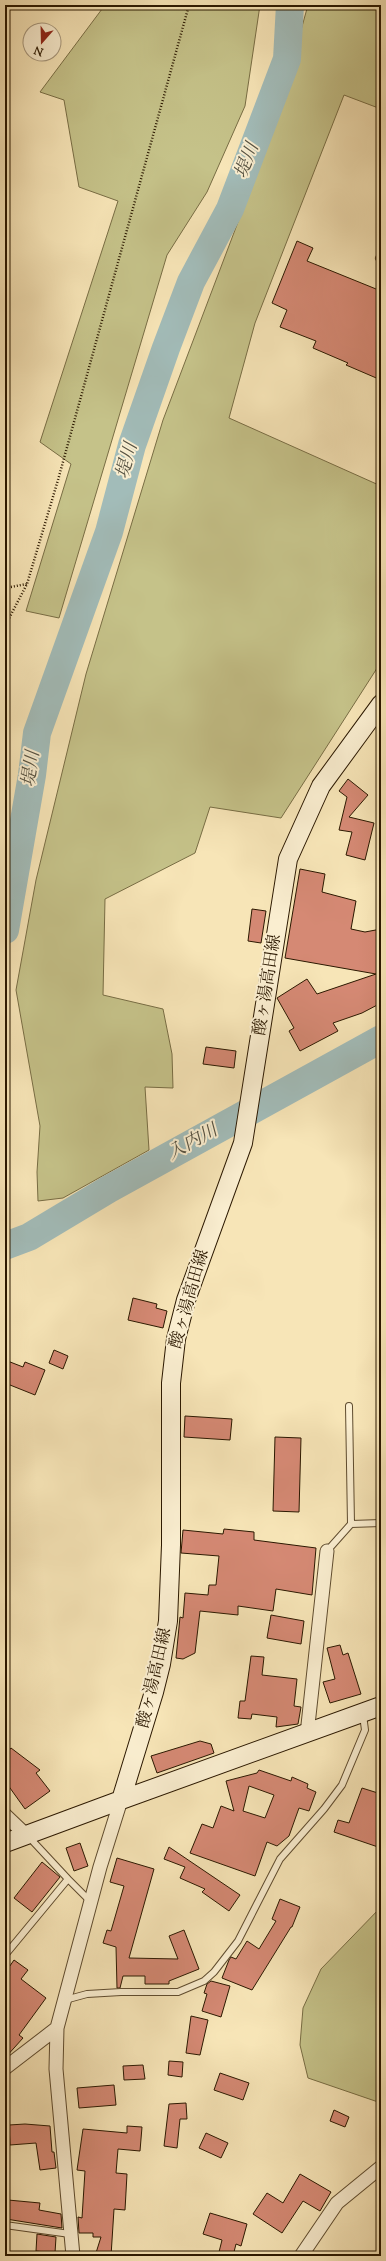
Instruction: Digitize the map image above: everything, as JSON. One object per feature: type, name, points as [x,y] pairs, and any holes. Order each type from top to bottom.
[{"type":"main road","name":"酸ヶ湯高田線","points":[[121,1800],[162,1664],[168,1622],[171,1545],[171,1383],[176,1339],[186,1300],[243,1143],[288,860],[321,786],[381,704]]},
{"type":"main road","points":[[5,1842],[381,1706]]},
{"type":"street","points":[[307,1734],[327,1551]]},
{"type":"street","points":[[73,2256],[56,2069],[58,2028],[90,1901],[121,1800]]},
{"type":"street","points":[[5,1815],[26,1835]]},
{"type":"street","points":[[5,2068],[58,2028]]},
{"type":"street","points":[[301,2256],[337,2203],[381,2167]]},
{"type":"lane","points":[[327,1551],[351,1524],[350,1406]]},
{"type":"lane","points":[[351,1524],[381,1523]]},
{"type":"lane","points":[[64,2000],[87,1994],[121,1992],[178,1992],[204,1981],[214,1972],[238,1941],[280,1859],[342,1786],[365,1730],[363,1713]]},
{"type":"lane","points":[[26,1835],[90,1901]]},
{"type":"lane","points":[[6,1954],[68,1879]]},
{"type":"lane","points":[[5,2225],[70,2234]]},
{"type":"path","points":[[5,626],[27,584],[58,480],[189,5]]},
{"type":"path","points":[[5,588],[27,584]]},
{"type":"shaded area","points":[[105,5],[260,5],[245,106],[207,192],[167,255],[59,618],[26,611],[71,464],[40,442],[118,201],[79,187],[64,100],[40,92]]},
{"type":"shaded area","points":[[308,5],[381,5],[381,109],[344,95],[255,323],[229,418],[381,486],[381,662],[281,818],[210,807],[195,853],[105,899],[103,995],[163,1009],[172,1054],[173,1088],[145,1087],[149,1150],[63,1198],[38,1201],[37,1172],[40,1126],[16,990],[36,880],[86,674],[163,420],[274,127]]},
{"type":"shaded area","points":[[381,1907],[381,2103],[308,2078],[300,2045],[303,2008],[321,1969]]},
{"type":"building","points":[[297,241],[313,248],[307,261],[381,291],[381,380],[346,365],[348,363],[313,348],[316,341],[280,327],[287,310],[272,303]]},
{"type":"building","points":[[348,779],[368,795],[349,817],[374,823],[365,860],[346,855],[352,832],[339,830],[347,797],[339,791]]},
{"type":"building","points":[[300,869],[325,874],[322,892],[356,901],[351,929],[365,932],[381,929],[381,1003],[362,1013],[333,1023],[338,1031],[300,1051],[289,1031],[294,1028],[277,998],[307,979],[317,994],[376,974],[285,958]]},
{"type":"building","points":[[252,909],[266,911],[261,943],[248,941]]},
{"type":"building","points":[[206,1047],[236,1051],[234,1068],[203,1064]]},
{"type":"building","points":[[133,1298],[157,1304],[156,1308],[167,1311],[163,1328],[128,1320]]},
{"type":"building","points":[[54,1350],[68,1356],[63,1369],[49,1363]]},
{"type":"building","points":[[5,1360],[23,1367],[25,1362],[45,1370],[35,1395],[5,1383]]},
{"type":"building","points":[[185,1416],[232,1419],[230,1440],[184,1437]]},
{"type":"building","points":[[275,1437],[301,1438],[299,1512],[273,1511]]},
{"type":"building","points":[[224,1529],[254,1532],[254,1540],[316,1548],[312,1595],[276,1589],[273,1611],[238,1606],[238,1615],[200,1611],[195,1653],[183,1659],[176,1658],[180,1617],[183,1618],[185,1593],[208,1595],[209,1585],[216,1585],[219,1556],[181,1553],[183,1530],[223,1534]]},
{"type":"building","points":[[271,1615],[304,1621],[301,1644],[267,1638]]},
{"type":"building","points":[[340,1645],[343,1655],[348,1653],[361,1694],[330,1703],[323,1682],[335,1679],[327,1648]]},
{"type":"building","points":[[251,1656],[264,1657],[262,1675],[297,1679],[294,1706],[301,1707],[298,1724],[276,1727],[277,1717],[252,1714],[251,1719],[238,1718],[240,1701],[245,1701]]},
{"type":"building","points":[[200,1741],[211,1744],[214,1753],[157,1773],[151,1756]]},
{"type":"building","points":[[11,1748],[40,1770],[36,1773],[50,1791],[25,1809],[5,1781],[5,1755]]},
{"type":"building","points":[[259,1770],[291,1781],[292,1777],[308,1784],[307,1788],[316,1792],[309,1811],[299,1808],[289,1836],[277,1846],[267,1842],[255,1876],[190,1853],[202,1824],[213,1828],[221,1806],[234,1811],[226,1781],[257,1773]],"holes":[[[249,1786],[274,1795],[265,1818],[243,1811]]]},
{"type":"building","points":[[362,1788],[381,1794],[381,1848],[334,1832],[338,1820],[349,1823]]},
{"type":"building","points":[[80,1843],[88,1866],[74,1871],[66,1848]]},
{"type":"building","points":[[169,1847],[240,1895],[229,1911],[202,1892],[205,1889],[180,1878],[185,1867],[164,1859]]},
{"type":"building","points":[[117,1858],[154,1869],[129,1958],[178,1959],[169,1936],[184,1930],[199,1969],[169,1981],[169,1984],[145,1984],[145,1976],[123,1976],[120,1988],[117,1988],[116,1947],[103,1943],[107,1930],[111,1931],[124,1886],[110,1882]]},
{"type":"building","points":[[42,1862],[60,1877],[32,1912],[14,1898]]},
{"type":"building","points":[[280,1899],[300,1907],[292,1927],[252,1990],[222,1978],[231,1957],[236,1959],[247,1941],[259,1949],[276,1921],[272,1919]]},
{"type":"building","points":[[14,1960],[28,1970],[21,1979],[46,1998],[19,2035],[23,2038],[5,2058],[5,1973]]},
{"type":"building","points":[[211,1981],[230,1986],[221,2017],[202,2011],[207,1994],[204,1993],[207,1984]]},
{"type":"building","points":[[191,2016],[208,2020],[200,2055],[186,2053]]},
{"type":"building","points":[[169,2061],[183,2062],[182,2077],[168,2075]]},
{"type":"building","points":[[143,2065],[145,2079],[124,2080],[123,2066]]},
{"type":"building","points":[[220,2073],[249,2083],[243,2100],[214,2090]]},
{"type":"building","points":[[114,2085],[116,2105],[79,2108],[77,2088]]},
{"type":"building","points":[[186,2103],[187,2119],[180,2119],[177,2148],[164,2146],[169,2104]]},
{"type":"building","points":[[334,2110],[349,2117],[345,2127],[330,2121]]},
{"type":"building","points":[[25,2124],[50,2126],[52,2152],[54,2152],[56,2168],[40,2170],[36,2143],[10,2145],[9,2125]]},
{"type":"building","points":[[127,2126],[142,2127],[140,2151],[118,2149],[116,2173],[127,2174],[125,2210],[114,2209],[111,2256],[95,2256],[101,2237],[93,2237],[93,2233],[79,2233],[78,2217],[82,2218],[85,2171],[77,2170],[83,2129],[127,2133]]},
{"type":"building","points":[[206,2133],[228,2143],[221,2158],[199,2148]]},
{"type":"building","points":[[300,2174],[331,2192],[320,2211],[303,2201],[282,2233],[253,2214],[267,2193],[283,2203]]},
{"type":"building","points":[[8,2200],[40,2203],[39,2210],[61,2214],[62,2228],[6,2219]]},
{"type":"building","points":[[210,2213],[247,2224],[241,2246],[236,2244],[233,2256],[218,2256],[222,2240],[203,2234]]},
{"type":"building","points":[[37,2234],[56,2237],[55,2253],[36,2251]]},
{"type":"waterway","name":"堤川","points":[[5,930],[32,775],[37,733],[109,532],[132,445],[166,348],[191,282],[230,209],[287,59],[290,5]]},
{"type":"waterway","name":"入内川","points":[[5,1246],[29,1237],[109,1189],[381,1039]]}]
